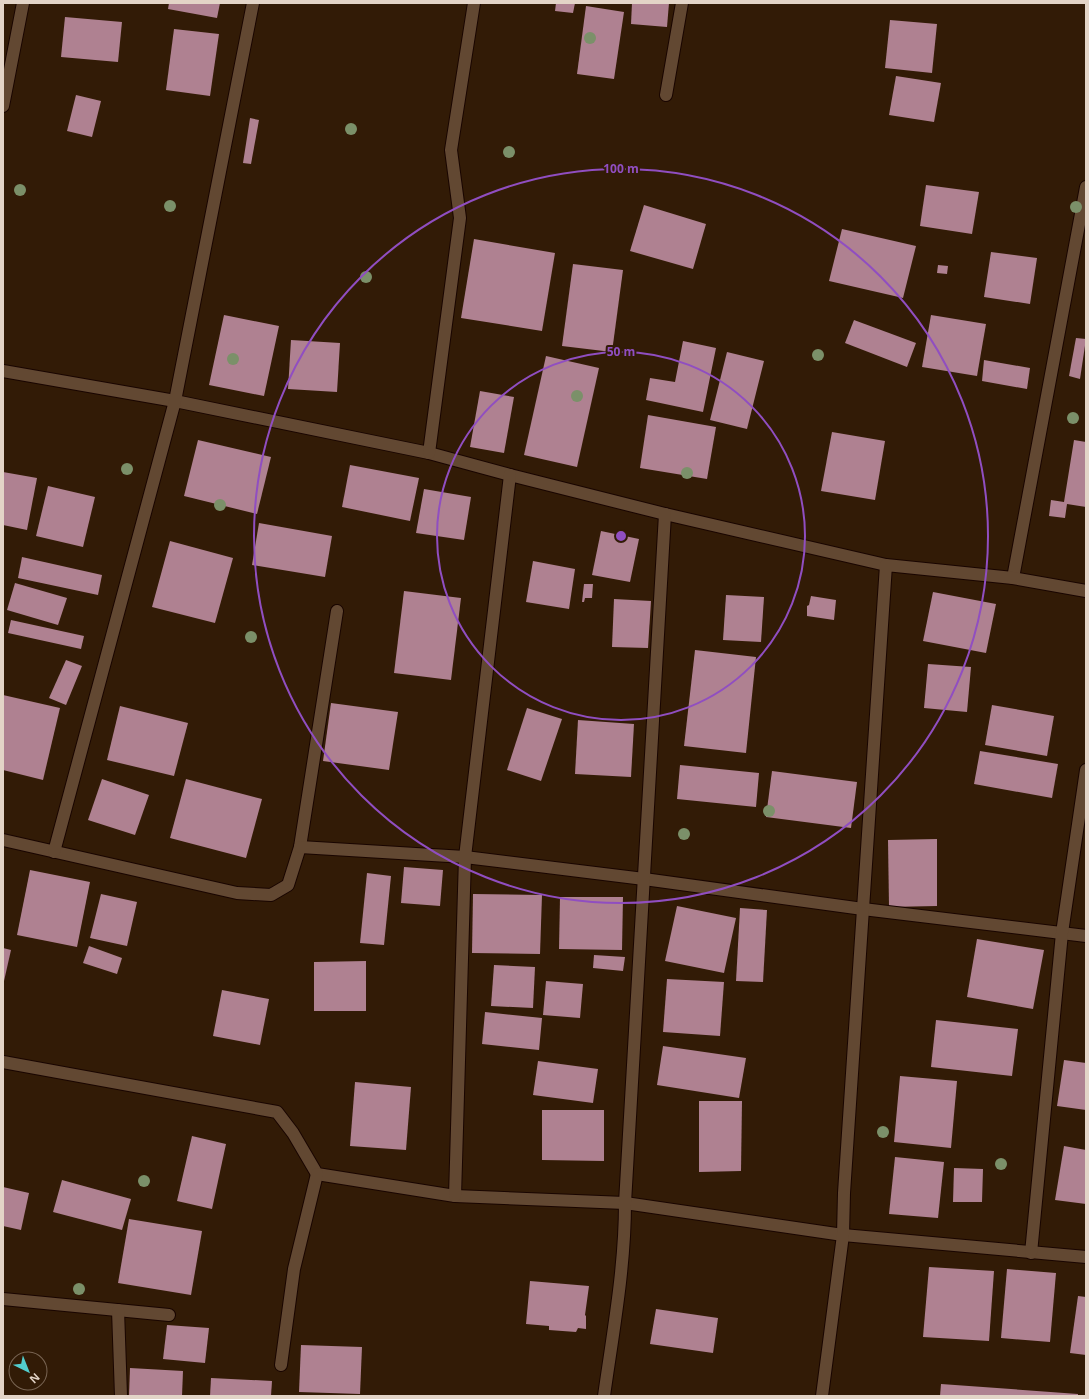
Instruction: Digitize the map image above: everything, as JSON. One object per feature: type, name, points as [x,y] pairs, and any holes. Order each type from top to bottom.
[{"type":"street","points":[[3,106],[23,3]]},
{"type":"street","points":[[54,852],[175,401],[253,3]]},
{"type":"street","points":[[429,454],[460,218],[451,150],[474,3]]},
{"type":"street","points":[[666,95],[682,3]]},
{"type":"street","points":[[1013,578],[1086,188]]},
{"type":"street","points":[[3,371],[175,401],[429,454],[665,514],[886,565],[1013,578],[1086,591]]},
{"type":"street","points":[[455,1196],[465,857],[510,475]]},
{"type":"street","points":[[604,1396],[625,1232],[625,1203],[665,514]]},
{"type":"street","points":[[822,1396],[843,1235],[844,1193],[886,565]]},
{"type":"street","points":[[3,840],[237,893],[271,895],[288,885],[300,847],[336,611]]},
{"type":"street","points":[[1032,1253],[1062,933],[1086,770]]},
{"type":"street","points":[[300,847],[465,857],[644,879],[863,909],[1086,936]]},
{"type":"street","points":[[3,1062],[277,1112],[293,1133],[317,1174],[294,1269],[281,1365]]},
{"type":"street","points":[[317,1174],[455,1196],[625,1203],[843,1235],[1086,1257]]},
{"type":"street","points":[[3,1299],[169,1315]]},
{"type":"street","points":[[118,1310],[121,1396]]},
{"type":"building","points":[[169,3],[220,3],[217,18],[168,9]]},
{"type":"building","points":[[556,3],[575,3],[573,13],[555,11]]},
{"type":"building","points":[[632,3],[669,3],[667,27],[631,24]]},
{"type":"building","points":[[586,6],[624,12],[614,79],[577,74]]},
{"type":"building","points":[[65,17],[122,22],[118,62],[61,57]]},
{"type":"building","points":[[890,20],[937,24],[932,73],[885,68]]},
{"type":"building","points":[[174,29],[219,34],[210,96],[166,90]]},
{"type":"building","points":[[896,76],[941,83],[934,122],[889,115]]},
{"type":"building","points":[[76,95],[101,101],[92,137],[67,131]]},
{"type":"building","points":[[250,118],[259,120],[251,164],[243,163]]},
{"type":"building","points":[[926,185],[979,192],[972,234],[920,226]]},
{"type":"building","points":[[644,205],[706,224],[693,269],[630,251]]},
{"type":"building","points":[[842,229],[916,246],[903,298],[829,281]]},
{"type":"building","points":[[474,239],[555,253],[542,331],[461,318]]},
{"type":"building","points":[[991,252],[1037,258],[1030,304],[984,297]]},
{"type":"building","points":[[573,264],[623,270],[612,352],[562,346]]},
{"type":"building","points":[[938,265],[948,266],[947,274],[937,273]]},
{"type":"building","points":[[224,315],[279,326],[264,396],[209,385]]},
{"type":"building","points":[[931,315],[986,324],[977,376],[922,367]]},
{"type":"building","points":[[854,320],[916,343],[907,367],[845,343]]},
{"type":"building","points":[[1076,338],[1086,339],[1080,379],[1069,376]]},
{"type":"building","points":[[291,340],[340,343],[337,392],[288,389]]},
{"type":"building","points":[[683,341],[716,348],[703,412],[646,400],[650,378],[675,382]]},
{"type":"building","points":[[727,352],[764,361],[747,429],[710,420]]},
{"type":"building","points":[[546,356],[599,368],[577,467],[524,455]]},
{"type":"building","points":[[984,360],[1030,368],[1027,389],[982,381]]},
{"type":"building","points":[[480,391],[514,397],[504,453],[470,447]]},
{"type":"building","points":[[648,415],[716,427],[707,479],[640,468]]},
{"type":"building","points":[[832,432],[885,441],[875,500],[821,491]]},
{"type":"building","points":[[198,440],[271,457],[257,514],[184,496]]},
{"type":"building","points":[[1074,440],[1086,442],[1086,507],[1067,504],[1065,518],[1049,516],[1051,500],[1064,502]]},
{"type":"building","points":[[350,465],[419,478],[410,521],[342,507]]},
{"type":"building","points":[[3,472],[37,478],[27,530],[3,525]]},
{"type":"building","points":[[48,486],[95,497],[83,547],[36,536]]},
{"type":"building","points":[[424,489],[471,497],[464,540],[416,533]]},
{"type":"building","points":[[259,523],[332,536],[325,577],[252,565]]},
{"type":"building","points":[[601,531],[639,539],[630,582],[592,575]]},
{"type":"building","points":[[170,541],[233,558],[215,623],[152,607]]},
{"type":"building","points":[[22,557],[102,575],[98,595],[18,578]]},
{"type":"building","points":[[533,561],[575,569],[569,609],[526,602]]},
{"type":"building","points":[[15,583],[67,598],[58,625],[7,610]]},
{"type":"building","points":[[584,584],[593,584],[592,598],[585,598],[584,602],[582,602]]},
{"type":"building","points":[[404,591],[461,598],[451,680],[394,673]]},
{"type":"building","points":[[933,592],[996,604],[986,653],[923,641]]},
{"type":"building","points":[[726,595],[764,597],[761,642],[723,640]]},
{"type":"building","points":[[811,596],[836,600],[834,620],[807,616],[807,606],[809,605]]},
{"type":"building","points":[[614,599],[651,601],[648,648],[612,647]]},
{"type":"building","points":[[11,620],[84,636],[81,649],[8,633]]},
{"type":"building","points":[[695,650],[756,657],[746,753],[684,746]]},
{"type":"building","points":[[66,660],[82,666],[66,705],[49,698]]},
{"type":"building","points":[[928,664],[971,667],[967,712],[924,708]]},
{"type":"building","points":[[3,695],[60,708],[43,780],[3,770]]},
{"type":"building","points":[[331,703],[398,712],[389,770],[323,761]]},
{"type":"building","points":[[992,705],[1054,716],[1047,756],[985,745]]},
{"type":"building","points":[[120,706],[188,723],[174,776],[107,760]]},
{"type":"building","points":[[527,708],[562,719],[541,781],[507,770]]},
{"type":"building","points":[[578,720],[634,724],[631,777],[575,774]]},
{"type":"building","points":[[980,751],[1058,764],[1052,798],[974,784]]},
{"type":"building","points":[[680,765],[759,773],[756,807],[677,799]]},
{"type":"building","points":[[772,771],[857,782],[851,828],[766,817]]},
{"type":"building","points":[[102,779],[149,795],[135,835],[88,820]]},
{"type":"building","points":[[186,779],[262,799],[246,858],[170,838]]},
{"type":"building","points":[[937,839],[937,906],[889,907],[888,840]]},
{"type":"building","points":[[404,867],[443,870],[440,906],[401,903]]},
{"type":"building","points":[[30,870],[90,882],[77,947],[17,935]]},
{"type":"building","points":[[367,873],[391,876],[384,945],[360,943]]},
{"type":"building","points":[[101,894],[137,902],[127,946],[90,938]]},
{"type":"building","points":[[473,894],[542,895],[540,954],[472,953]]},
{"type":"building","points":[[560,897],[623,897],[622,950],[559,949]]},
{"type":"building","points":[[677,906],[736,918],[724,973],[665,961]]},
{"type":"building","points":[[740,908],[767,910],[763,982],[736,981]]},
{"type":"building","points":[[977,939],[1044,950],[1033,1009],[967,997]]},
{"type":"building","points":[[89,946],[122,958],[117,974],[83,963]]},
{"type":"building","points":[[3,948],[11,950],[4,981],[3,981]]},
{"type":"building","points":[[594,955],[625,957],[623,971],[593,968]]},
{"type":"building","points":[[366,961],[366,1011],[314,1011],[314,962]]},
{"type":"building","points":[[494,965],[535,967],[533,1008],[491,1006]]},
{"type":"building","points":[[667,979],[724,982],[720,1036],[663,1032]]},
{"type":"building","points":[[546,981],[583,984],[580,1018],[543,1015]]},
{"type":"building","points":[[222,990],[269,999],[260,1045],[213,1036]]},
{"type":"building","points":[[485,1012],[542,1018],[539,1050],[482,1044]]},
{"type":"building","points":[[936,1020],[1018,1029],[1012,1076],[931,1067]]},
{"type":"building","points":[[663,1046],[746,1058],[739,1098],[657,1085]]},
{"type":"building","points":[[1064,1060],[1086,1063],[1086,1110],[1057,1106]]},
{"type":"building","points":[[538,1061],[598,1069],[593,1103],[533,1095]]},
{"type":"building","points":[[900,1076],[957,1081],[951,1148],[894,1142]]},
{"type":"building","points":[[355,1082],[411,1087],[406,1150],[350,1146]]},
{"type":"building","points":[[699,1101],[742,1101],[741,1171],[699,1172]]},
{"type":"building","points":[[542,1110],[604,1110],[604,1161],[542,1160]]},
{"type":"building","points":[[192,1136],[226,1144],[212,1209],[177,1201]]},
{"type":"building","points":[[1064,1146],[1086,1150],[1086,1204],[1055,1200]]},
{"type":"building","points":[[895,1157],[944,1162],[938,1218],[889,1214]]},
{"type":"building","points":[[954,1168],[983,1169],[982,1202],[953,1202]]},
{"type":"building","points":[[62,1180],[131,1199],[122,1230],[53,1212]]},
{"type":"building","points":[[3,1187],[29,1193],[21,1230],[3,1226]]},
{"type":"building","points":[[129,1219],[202,1231],[191,1295],[118,1283]]},
{"type":"building","points":[[929,1267],[994,1271],[989,1341],[923,1337]]},
{"type":"building","points":[[1007,1269],[1056,1273],[1050,1342],[1001,1338]]},
{"type":"building","points":[[530,1281],[589,1286],[585,1315],[586,1329],[578,1328],[576,1332],[549,1330],[549,1326],[526,1324]]},
{"type":"building","points":[[1078,1296],[1086,1297],[1086,1355],[1070,1353]]},
{"type":"building","points":[[656,1309],[718,1318],[713,1353],[650,1344]]},
{"type":"building","points":[[167,1325],[209,1328],[205,1363],[163,1359]]},
{"type":"building","points":[[301,1345],[362,1347],[360,1394],[299,1392]]},
{"type":"building","points":[[130,1368],[183,1371],[182,1396],[129,1396]]},
{"type":"building","points":[[211,1378],[272,1381],[271,1396],[210,1396]]},
{"type":"building","points":[[941,1384],[1078,1394],[1078,1396],[940,1396]]}]
